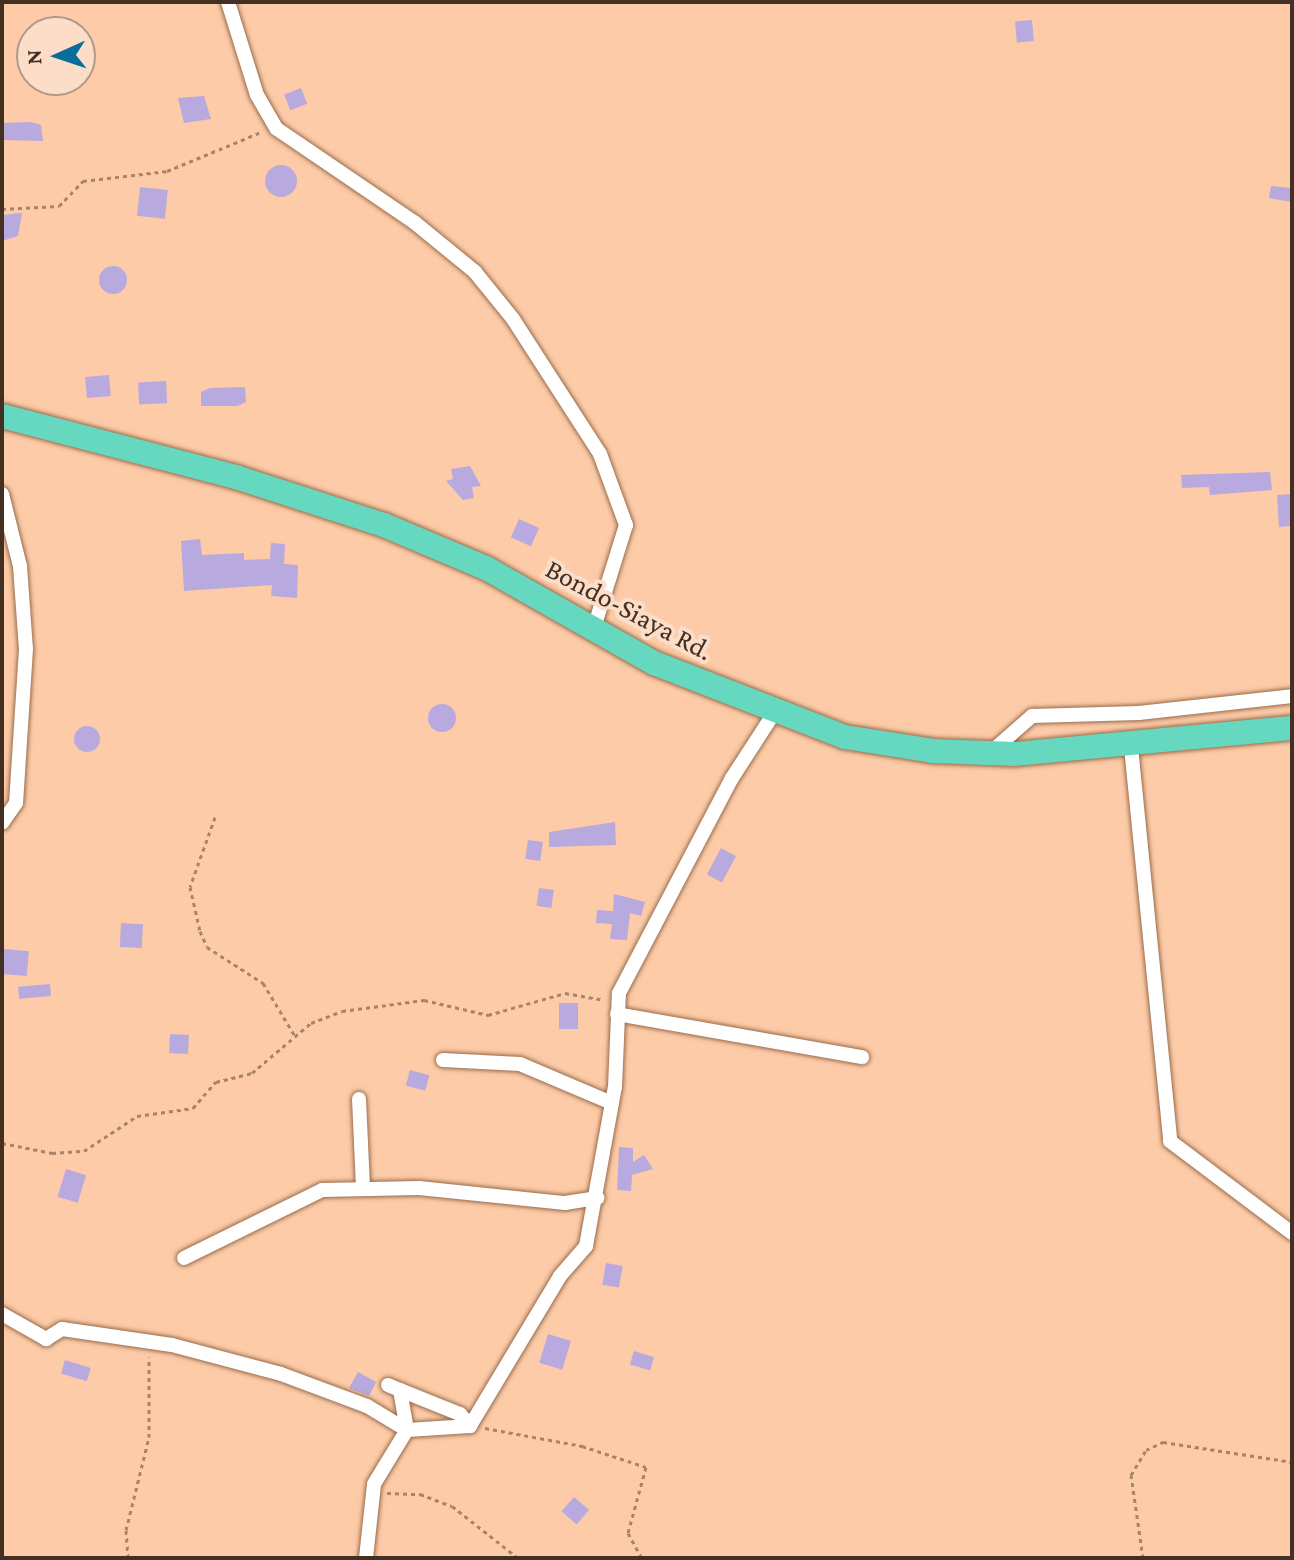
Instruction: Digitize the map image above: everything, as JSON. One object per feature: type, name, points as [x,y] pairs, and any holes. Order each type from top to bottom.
[{"type":"highway","name":"Bondo-Siaya Rd.","points":[[2,416],[355,514],[486,568],[593,631],[774,713],[880,745],[989,754],[1131,747],[1292,728]]},
{"type":"street","points":[[228,2],[257,95],[277,129],[414,222],[475,272],[513,319],[600,454],[626,525],[593,631]]},
{"type":"street","points":[[2,494],[20,566],[26,649],[16,803],[2,823]]},
{"type":"street","points":[[989,754],[1032,716],[1139,713],[1292,696]]},
{"type":"street","points":[[470,1426],[560,1276],[586,1246],[598,1198],[612,1103],[617,1009],[624,979],[680,871],[774,713]]},
{"type":"street","points":[[1131,747],[1170,1141],[1292,1233]]},
{"type":"street","points":[[617,1009],[862,1057]]},
{"type":"street","points":[[443,1060],[520,1064],[612,1103]]},
{"type":"street","points":[[359,1099],[363,1188]]},
{"type":"street","points":[[184,1258],[307,1194],[363,1188],[554,1203],[598,1198]]},
{"type":"street","points":[[2,1314],[46,1339],[62,1329],[148,1343],[301,1380],[407,1430],[470,1426]]},
{"type":"street","points":[[366,1558],[371,1495],[407,1430],[394,1388],[460,1414],[470,1426]]},
{"type":"path","points":[[2,209],[59,206],[83,181],[167,171],[277,129]]},
{"type":"path","points":[[215,817],[190,887],[200,931],[207,947],[263,983],[295,1036]]},
{"type":"path","points":[[2,1143],[52,1153],[84,1151],[137,1116],[193,1108],[212,1085],[252,1073],[295,1036],[326,1015],[406,1001],[488,1015],[575,992],[617,1009]]},
{"type":"path","points":[[128,1558],[126,1530],[149,1437],[148,1343]]},
{"type":"path","points":[[470,1426],[582,1446],[646,1467],[648,1478],[628,1533],[639,1557]]},
{"type":"path","points":[[1143,1558],[1131,1475],[1146,1450],[1163,1442],[1244,1450],[1292,1462]]},
{"type":"path","points":[[371,1495],[402,1491],[436,1499],[518,1558]]},
{"type":"building","points":[[1032,20],[1034,41],[1017,42],[1015,21]]},
{"type":"building","points":[[301,88],[307,104],[290,110],[284,94]]},
{"type":"building","points":[[204,96],[211,119],[184,123],[178,98]]},
{"type":"building","points":[[31,122],[41,125],[43,141],[2,140],[2,123]]},
{"type":"building","points":[[281,165],[292,170],[297,181],[292,192],[281,197],[270,192],[265,181],[270,170]]},
{"type":"building","points":[[1271,186],[1292,188],[1292,202],[1269,198]]},
{"type":"building","points":[[140,187],[168,190],[165,219],[137,216]]},
{"type":"building","points":[[22,213],[18,236],[2,241],[2,215]]},
{"type":"building","points":[[113,266],[123,270],[127,280],[123,290],[113,294],[103,290],[99,280],[103,270]]},
{"type":"building","points":[[109,375],[111,396],[87,398],[85,377]]},
{"type":"building","points":[[166,381],[167,403],[139,404],[138,382]]},
{"type":"building","points":[[245,387],[246,402],[237,406],[201,406],[201,392],[210,388]]},
{"type":"building","points":[[470,466],[481,486],[472,487],[474,498],[463,500],[446,481],[453,479],[451,469]]},
{"type":"building","points":[[1270,472],[1272,490],[1210,495],[1209,487],[1182,488],[1181,475]]},
{"type":"building","points":[[1292,494],[1292,526],[1279,527],[1277,495]]},
{"type":"building","points":[[519,519],[539,528],[531,546],[511,537]]},
{"type":"building","points":[[200,539],[202,555],[244,553],[244,560],[270,559],[271,543],[285,544],[284,564],[298,565],[297,598],[271,596],[272,585],[184,591],[181,541]]},
{"type":"building","points":[[442,704],[452,708],[456,718],[452,728],[442,732],[432,728],[428,718],[432,708]]},
{"type":"building","points":[[87,726],[96,730],[100,739],[96,748],[87,752],[78,748],[74,739],[78,730]]},
{"type":"building","points":[[615,822],[616,845],[549,847],[549,832]]},
{"type":"building","points":[[528,840],[543,842],[540,861],[525,859]]},
{"type":"building","points":[[721,848],[736,856],[722,882],[707,874]]},
{"type":"building","points":[[539,888],[554,890],[551,908],[536,906]]},
{"type":"building","points":[[614,894],[645,902],[641,916],[630,913],[627,940],[610,939],[612,924],[596,923],[597,910],[613,911]]},
{"type":"building","points":[[121,923],[143,924],[142,948],[120,947]]},
{"type":"building","points":[[4,949],[29,951],[27,976],[2,974]]},
{"type":"building","points":[[50,984],[51,996],[19,999],[18,987]]},
{"type":"building","points":[[559,1003],[578,1003],[578,1029],[559,1029]]},
{"type":"building","points":[[170,1034],[189,1035],[188,1054],[169,1053]]},
{"type":"building","points":[[410,1070],[429,1075],[425,1091],[406,1085]]},
{"type":"building","points":[[619,1147],[633,1148],[633,1162],[644,1155],[653,1169],[632,1175],[631,1191],[617,1190]]},
{"type":"building","points":[[66,1169],[86,1175],[78,1203],[58,1197]]},
{"type":"building","points":[[606,1263],[623,1266],[619,1288],[602,1285]]},
{"type":"building","points":[[548,1334],[571,1341],[562,1370],[539,1363]]},
{"type":"building","points":[[634,1351],[654,1357],[650,1371],[630,1364]]},
{"type":"building","points":[[65,1360],[91,1368],[87,1381],[61,1373]]},
{"type":"building","points":[[358,1372],[376,1382],[369,1396],[349,1388]]},
{"type":"building","points":[[574,1497],[589,1510],[577,1524],[562,1511]]}]
